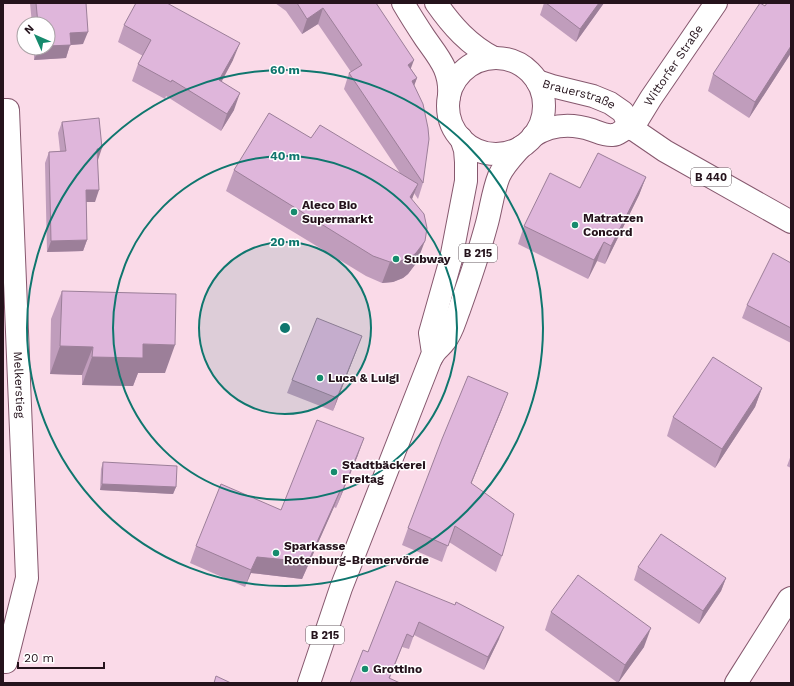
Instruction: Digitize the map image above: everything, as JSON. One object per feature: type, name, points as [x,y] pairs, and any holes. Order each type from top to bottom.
[{"type":"main road","points":[[403,3],[443,63],[448,76],[450,117],[454,129],[461,138],[474,149],[490,153],[510,152],[545,129],[562,125],[584,128],[610,136],[616,135],[626,128],[632,129]]},
{"type":"main road","points":[[436,3],[460,34],[478,49],[494,58]]},
{"type":"main road","name":"Wittorfer Straße","points":[[632,129],[651,98],[716,3]]},
{"type":"main road","points":[[450,97],[456,81],[467,68],[482,61],[494,58],[515,62],[530,72],[537,81],[543,97],[544,110],[540,126],[527,142]]},
{"type":"main road","name":"Brauerstraße","points":[[537,81],[610,102],[623,112],[628,126],[665,152],[791,222]]},
{"type":"main road","name":"Melkerstieg","points":[[3,110],[8,110],[27,578],[6,662]]},
{"type":"main road","name":"B 215","points":[[432,357],[433,351],[430,333],[451,259],[466,181],[465,150],[461,138]]},
{"type":"main road","name":"B 215","points":[[309,683],[341,588],[432,357],[436,350],[445,342],[458,311],[489,217],[495,187],[507,163],[527,142]]},
{"type":"main road","points":[[736,683],[791,598]]},
{"type":"building","points":[[36,3],[86,3],[88,32],[70,33],[71,45],[56,46],[56,16],[37,16]]},
{"type":"building","points":[[136,3],[167,3],[240,43],[219,80],[240,93],[227,114],[172,80],[171,82],[138,64],[151,40],[124,25]]},
{"type":"building","points":[[297,3],[376,3],[414,60],[408,65],[417,78],[412,81],[423,104],[429,139],[423,183],[349,73],[362,65],[323,8],[307,19]]},
{"type":"building","points":[[546,3],[599,3],[580,29]]},
{"type":"building","points":[[760,3],[765,6],[767,3],[791,3],[791,46],[755,102],[713,74]]},
{"type":"building","points":[[269,113],[311,138],[320,125],[418,184],[410,197],[424,214],[427,228],[425,241],[416,253],[410,258],[390,262],[373,256],[234,170]]},
{"type":"building","points":[[99,118],[102,148],[97,149],[99,190],[86,190],[87,240],[51,241],[49,152],[66,151],[62,122]]},
{"type":"building","name":"Matratzen Concord","points":[[598,153],[646,177],[611,246],[604,242],[594,260],[524,226],[550,173],[580,188]]},
{"type":"building","points":[[773,253],[791,263],[791,328],[747,305]]},
{"type":"building","points":[[62,291],[176,294],[175,345],[143,344],[143,358],[92,357],[93,347],[60,346]]},
{"type":"building","points":[[317,318],[362,336],[337,398],[292,380]]},
{"type":"building","points":[[713,357],[762,388],[722,449],[673,417]]},
{"type":"building","points":[[468,376],[508,393],[471,483],[514,514],[502,556],[455,526],[448,546],[408,528]]},
{"type":"building","points":[[317,420],[364,438],[342,492],[340,491],[308,562],[257,557],[251,570],[196,546],[221,484],[281,510]]},
{"type":"building","points":[[103,462],[177,466],[176,487],[102,484]]},
{"type":"building","points":[[661,534],[726,578],[703,611],[638,567]]},
{"type":"building","points":[[578,575],[651,628],[625,665],[551,612]]},
{"type":"building","points":[[396,581],[455,605],[456,602],[504,627],[488,657],[419,622],[413,637],[407,634],[389,678],[400,683],[350,683],[363,650],[368,652]]},
{"type":"building","points":[[216,676],[231,683],[214,683]]},
{"type":"place","name":"Aleco Bio Supermarkt","points":[[294,212]]},
{"type":"place","name":"Matratzen Concord","points":[[575,225]]},
{"type":"place","name":"Subway","points":[[396,259]]},
{"type":"place","name":"Luca & Luigi","points":[[320,378]]},
{"type":"place","name":"Stadtbäckerei Freitag","points":[[334,472]]},
{"type":"place","name":"Sparkasse Rotenburg-Bremervörde","points":[[276,553]]},
{"type":"place","name":"Grottino","points":[[365,669]]}]
